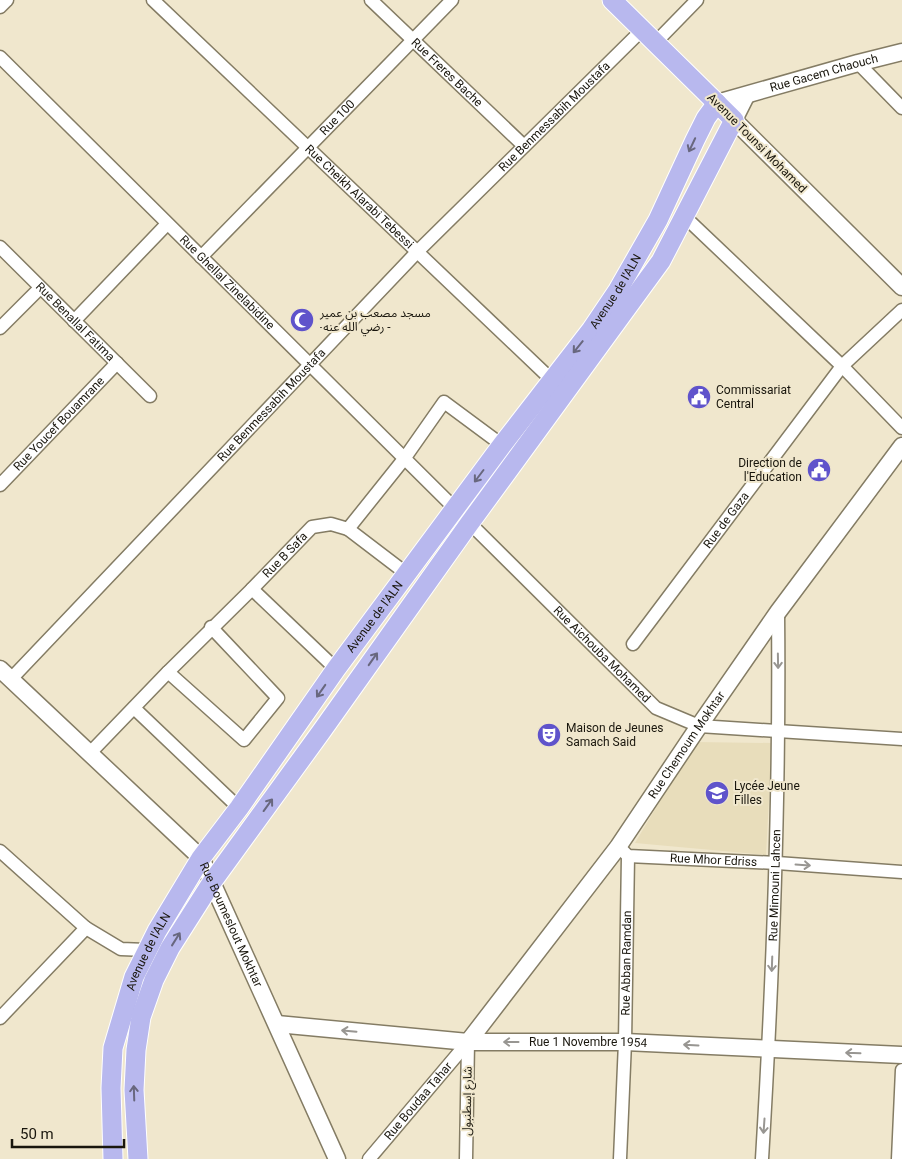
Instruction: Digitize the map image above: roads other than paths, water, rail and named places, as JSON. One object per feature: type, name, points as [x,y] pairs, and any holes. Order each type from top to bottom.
[{"type":"main road","name":"Avenue Tounsi Mohamed","points":[[612,0],[734,120]]},
{"type":"main road","name":"Avenue de l'ALN","points":[[113,1159],[111,1088],[113,1048],[134,977],[146,950],[201,858],[239,808],[336,669],[551,379],[591,330],[618,290],[658,220],[694,140],[716,103]]},
{"type":"main road","name":"Avenue de l'ALN","points":[[138,1159],[134,1090],[136,1050],[141,1017],[154,980],[170,948],[212,882],[316,740],[469,524],[661,262],[734,120]]},
{"type":"street","points":[[0,7],[7,0]]},
{"type":"street","name":"Rue Cheikh Alarabi Tebessi","points":[[152,0],[566,393]]},
{"type":"street","name":"Rue Freres Bache","points":[[371,0],[524,146]]},
{"type":"street","name":"Rue 100","points":[[201,257],[452,0]]},
{"type":"street","name":"Rue Benmessabih Moustafa","points":[[6,674],[417,252],[524,146],[649,36],[697,0]]},
{"type":"street","name":"Rue Gacem Chaouch","points":[[716,103],[902,52]]},
{"type":"street","name":"Rue Ghellal Zinelabidine","points":[[0,57],[454,509]]},
{"type":"street","points":[[858,63],[902,108]]},
{"type":"street","points":[[734,120],[746,96]]},
{"type":"street","name":"Avenue Tounsi Mohamed","points":[[734,120],[902,287]]},
{"type":"street","points":[[685,217],[842,366],[902,428]]},
{"type":"street","points":[[74,320],[167,224]]},
{"type":"street","name":"Rue Benallal Fatima","points":[[0,247],[150,396]]},
{"type":"street","points":[[0,328],[40,288]]},
{"type":"street","name":"Rue de Gaza","points":[[633,644],[842,366],[902,310]]},
{"type":"street","name":"Rue Youcef Bouamrane","points":[[0,485],[117,363]]},
{"type":"street","points":[[407,574],[348,529],[404,459],[444,402],[502,445]]},
{"type":"street","name":"Rue Chemoum Mokhtar","points":[[468,1042],[623,852],[699,726],[778,612],[902,446]]},
{"type":"street","name":"Rue Aichouba Mohamed","points":[[454,509],[656,708],[699,726],[902,739]]},
{"type":"street","name":"Rue B Safa","points":[[90,753],[211,627],[252,589],[312,527],[331,524],[348,529]]},
{"type":"street","points":[[252,589],[336,669]]},
{"type":"street","name":"Rue Mimouni Lahcen","points":[[762,1159],[777,863],[778,612]]},
{"type":"street","points":[[168,672],[244,740],[278,698],[211,627]]},
{"type":"street","name":"Rue Boumeslout Mokhtar","points":[[6,674],[201,858],[337,1159]]},
{"type":"street","points":[[134,708],[239,808]]},
{"type":"street","points":[[0,851],[86,928],[121,949],[146,950]]},
{"type":"street","name":"Rue Mhor Edriss","points":[[623,852],[902,872]]},
{"type":"street","name":"Rue Abban Ramdan","points":[[620,1159],[625,1042],[623,852]]},
{"type":"street","points":[[1,1014],[86,928]]},
{"type":"street","name":"Rue 1 Novembre 1954","points":[[277,1024],[468,1042],[625,1042],[902,1055]]},
{"type":"street","name":"Rue Boudaa Tahar","points":[[369,1159],[468,1042]]},
{"type":"street","name":"شارع إسطنبول","points":[[466,1159],[468,1042]]},
{"type":"street","points":[[898,1159],[902,1070]]},
{"type":"place","name":"مسجد مصعب بن عمير -رضي الله عنه -","points":[[302,320]]},
{"type":"place","name":"Commissariat Central","points":[[699,397]]},
{"type":"place","name":"Direction de l'Education","points":[[819,470]]},
{"type":"place","name":"Maison de Jeunes Samach Said","points":[[549,735]]},
{"type":"place","name":"Lycée Jeune Filles","points":[[717,793]]}]
